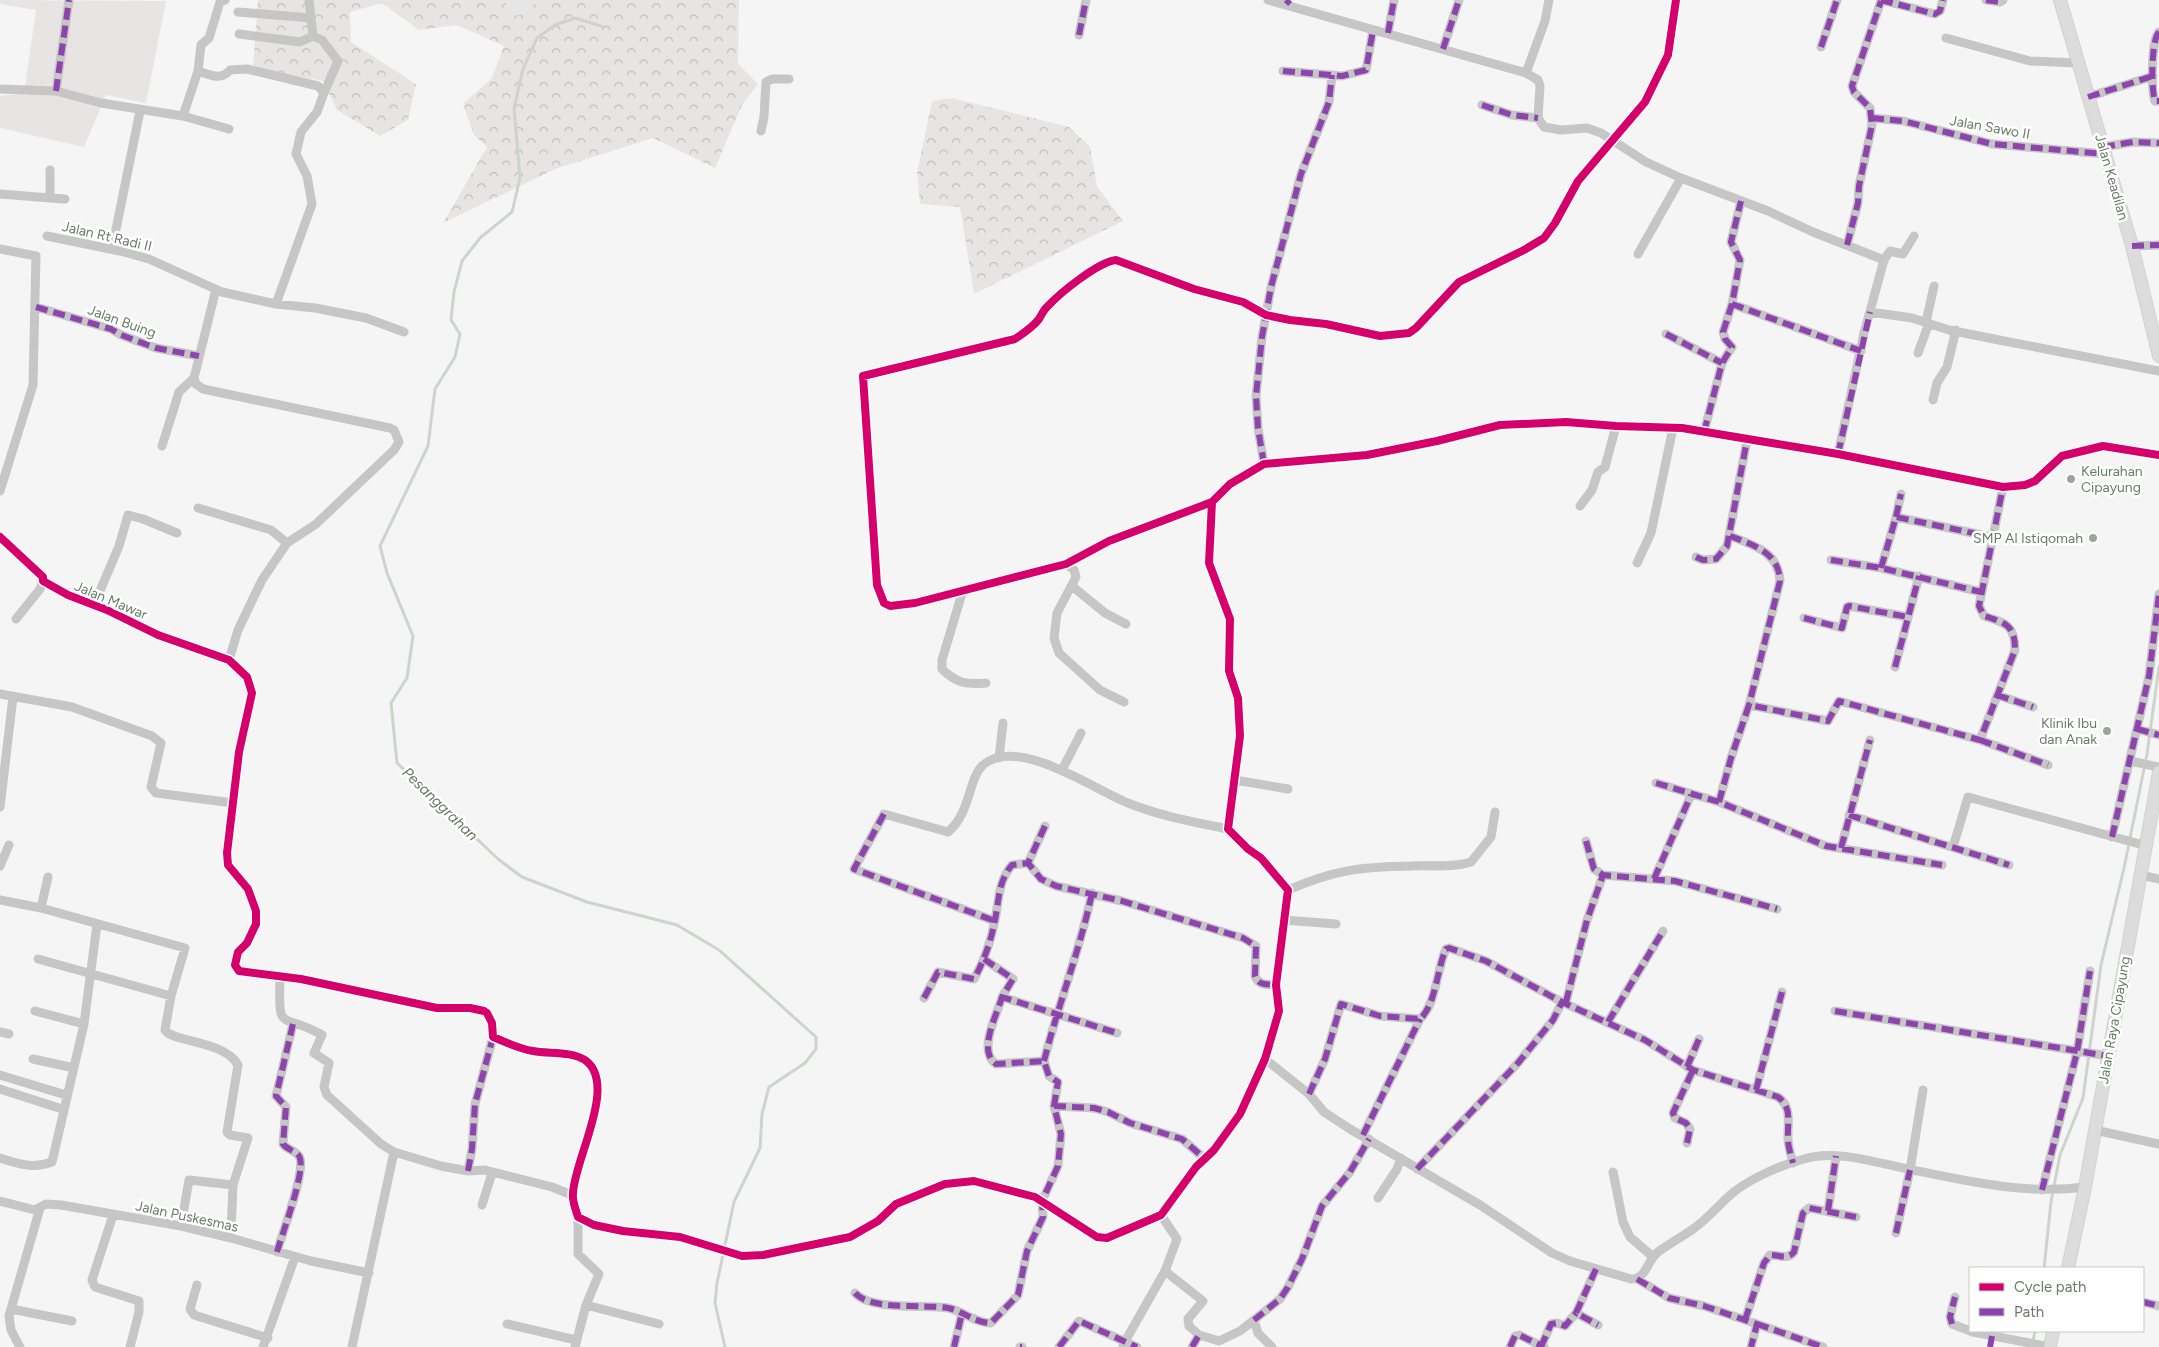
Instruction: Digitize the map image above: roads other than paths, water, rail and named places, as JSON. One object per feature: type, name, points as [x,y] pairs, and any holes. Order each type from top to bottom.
[{"type":"main road","name":"Jalan Keadilan","points":[[2060,0],[2077,64],[2132,246],[2159,356]]},
{"type":"main road","name":"Jalan Raya Cipayung","points":[[2068,1267],[2085,1187],[2103,1056],[2141,875],[2143,845],[2157,768]]},
{"type":"main road","points":[[2047,1347],[2054,1332]]},
{"type":"street","points":[[56,91],[69,0]]},
{"type":"street","points":[[183,116],[198,71],[201,45],[209,38],[220,2],[225,0]]},
{"type":"street","points":[[309,0],[313,36]]},
{"type":"street","points":[[1079,35],[1086,0]]},
{"type":"street","points":[[1268,0],[1288,2],[1373,30],[1388,32],[1526,73],[1538,80],[1540,86],[1538,118],[1544,127],[1561,130],[1588,128],[1613,140],[1646,162],[1681,178],[1884,260]]},
{"type":"street","points":[[1388,32],[1394,0]]},
{"type":"street","points":[[1443,49],[1459,0]]},
{"type":"street","points":[[1526,73],[1545,20],[1549,0]]},
{"type":"street","points":[[1676,0],[1668,55],[1645,102],[1578,181],[1555,223],[1544,238],[1459,282],[1409,333],[1380,336],[1266,315],[1242,302],[1194,289],[1122,261],[1111,261],[1062,293],[1046,307],[1033,325],[1015,339],[863,376],[877,585],[884,603],[890,606],[915,603],[1066,564],[1109,541],[1212,502],[1230,484],[1264,464],[1366,455],[1437,441],[1500,425],[1566,422],[1673,428],[1838,454],[2003,487],[2025,485],[2035,481],[2062,456],[2103,446],[2159,455]]},
{"type":"street","points":[[1821,47],[1837,0]]},
{"type":"street","points":[[1847,245],[1858,203],[1872,118],[1870,108],[1854,92],[1852,86],[1881,0],[1935,14],[1940,11],[1943,0]]},
{"type":"street","points":[[1986,0],[2000,2],[2003,0]]},
{"type":"street","points":[[238,12],[311,18]]},
{"type":"street","points":[[1283,71],[1342,76],[1366,70],[1373,30]]},
{"type":"street","points":[[2159,32],[2154,41],[2153,76],[2153,96],[2156,101],[2159,101]]},
{"type":"street","points":[[239,34],[300,42],[313,36],[322,40],[338,61],[316,112],[301,132],[296,154],[306,176],[312,204],[276,304]]},
{"type":"street","points":[[1946,38],[2030,61],[2077,64]]},
{"type":"street","points":[[198,71],[217,77],[226,75],[230,70],[247,69],[318,86],[324,93]]},
{"type":"street","points":[[1264,464],[1258,428],[1256,396],[1266,315],[1271,287],[1301,174],[1329,102],[1332,75]]},
{"type":"street","points":[[2088,97],[2153,76]]},
{"type":"street","points":[[761,131],[764,123],[766,82],[772,79],[790,80]]},
{"type":"street","points":[[0,89],[56,91],[140,111],[183,116],[229,128]]},
{"type":"street","points":[[1482,104],[1512,115],[1538,118]]},
{"type":"street","points":[[112,249],[140,111]]},
{"type":"street","name":"Jalan Sawo II","points":[[1872,118],[1903,121],[1992,144],[2104,151],[2133,142],[2159,143]]},
{"type":"street","points":[[50,170],[50,198]]},
{"type":"street","points":[[1638,254],[1681,178]]},
{"type":"street","points":[[0,194],[64,199]]},
{"type":"street","points":[[1704,432],[1722,363],[1732,347],[1725,339],[1724,332],[1732,304],[1740,260],[1731,242],[1741,201]]},
{"type":"street","name":"Jalan Rt Radi II","points":[[47,236],[112,249],[149,259],[216,289],[276,304],[315,308],[366,318],[404,332]]},
{"type":"street","points":[[1838,454],[1870,312],[1884,260],[1890,251],[1903,254],[1914,236]]},
{"type":"street","points":[[2132,246],[2159,245]]},
{"type":"street","points":[[0,249],[36,256],[34,278],[36,307],[32,385],[25,416],[0,491]]},
{"type":"street","points":[[1918,353],[1928,323],[1934,286]]},
{"type":"street","points":[[216,289],[194,378],[196,384],[203,389],[394,430],[399,442],[394,450],[316,524],[287,543],[262,580],[238,630],[229,660],[247,677],[252,693],[239,752],[227,854],[228,865],[248,889],[255,906],[257,920],[247,943],[238,952],[235,965],[239,971],[301,979],[394,997],[437,1008],[470,1008],[487,1013],[492,1023],[493,1037],[475,1104],[472,1149],[468,1171]]},
{"type":"street","points":[[1732,304],[1861,351]]},
{"type":"street","name":"Jalan Buing","points":[[36,307],[111,329],[121,336],[156,348],[199,356]]},
{"type":"street","points":[[1870,312],[2159,371]]},
{"type":"street","points":[[1932,400],[1937,383],[1947,367],[1956,330]]},
{"type":"street","points":[[1666,334],[1722,363]]},
{"type":"street","points":[[162,446],[179,392],[194,378]]},
{"type":"street","points":[[1580,506],[1592,490],[1598,472],[1605,467],[1616,426]]},
{"type":"street","points":[[1637,563],[1651,533],[1673,428]]},
{"type":"street","points":[[1696,557],[1703,560],[1716,559],[1727,546],[1747,440]]},
{"type":"street","points":[[1980,740],[2015,650],[2015,637],[2006,623],[1984,616],[1979,606],[2003,487]]},
{"type":"street","points":[[1880,568],[1901,494]]},
{"type":"street","points":[[1212,502],[1209,563],[1230,619],[1229,671],[1238,698],[1240,736],[1228,829]]},
{"type":"street","points":[[198,508],[270,530],[287,543]]},
{"type":"street","points":[[94,605],[119,546],[128,515],[143,518],[177,533]]},
{"type":"street","points":[[1896,517],[1992,537]]},
{"type":"street","points":[[1719,802],[1731,758],[1749,705],[1780,581],[1780,568],[1774,560],[1755,546],[1730,536]]},
{"type":"street","name":"Jalan Mawar","points":[[0,537],[43,577],[42,581],[68,595],[158,635],[229,660]]},
{"type":"street","points":[[1831,560],[1919,576],[1981,592]]},
{"type":"street","points":[[1066,564],[1076,574],[1072,586],[1057,613],[1055,646],[1059,654],[1100,690],[1124,702]]},
{"type":"street","points":[[1895,667],[1919,576]]},
{"type":"street","points":[[16,618],[40,589],[42,581]]},
{"type":"street","points":[[1072,586],[1105,612],[1126,624]]},
{"type":"street","points":[[964,590],[942,660],[942,669],[951,679],[969,685],[986,683]]},
{"type":"street","points":[[2117,838],[2139,730],[2154,676],[2159,594]]},
{"type":"street","points":[[1804,618],[1842,628],[1847,607],[1849,606],[1908,616]]},
{"type":"street","points":[[0,694],[72,708],[152,736],[161,743],[151,787],[152,790],[233,804]]},
{"type":"street","points":[[1997,695],[2033,707]]},
{"type":"street","points":[[0,808],[13,697]]},
{"type":"street","points":[[1749,705],[1828,720],[1839,701],[1980,740],[2048,765]]},
{"type":"street","points":[[999,758],[1003,723]]},
{"type":"street","points":[[2139,730],[2157,734]]},
{"type":"street","points":[[1062,770],[1081,733]]},
{"type":"street","points":[[1840,848],[1870,740]]},
{"type":"street","points":[[578,1216],[594,1225],[623,1231],[680,1237],[742,1256],[763,1255],[850,1236],[878,1221],[896,1204],[945,1184],[974,1181],[1009,1188],[1042,1201],[1103,1239],[1161,1215],[1204,1158],[1214,1150],[1240,1114],[1265,1059],[1279,1011],[1276,985],[1288,890],[1261,858],[1248,850],[1228,829],[1158,814],[1127,803],[1062,770],[1012,757],[999,758],[982,766],[965,810],[948,832],[884,814],[854,868],[995,921]]},
{"type":"street","points":[[2132,761],[2157,768]]},
{"type":"street","points":[[1235,780],[1288,789]]},
{"type":"street","points":[[1656,783],[1719,802],[1826,846],[1942,865]]},
{"type":"street","points":[[1654,879],[1691,795]]},
{"type":"street","points":[[1953,847],[1968,797],[2143,845]]},
{"type":"street","points":[[1288,890],[1337,871],[1373,866],[1471,862],[1491,837],[1495,812]]},
{"type":"street","points":[[1849,815],[2009,865]]},
{"type":"street","points":[[1028,863],[1045,826]]},
{"type":"street","points":[[1586,841],[1594,869],[1603,875],[1675,881],[1704,888],[1734,899],[1777,909]]},
{"type":"street","points":[[0,866],[9,845]]},
{"type":"street","points":[[924,998],[938,972],[974,979],[984,959],[995,921],[1002,880],[1012,865],[1028,863]]},
{"type":"street","points":[[1028,863],[1041,879],[1076,892],[1092,893],[1193,921],[1253,942],[1256,953],[1255,976],[1257,981],[1262,984],[1276,985]]},
{"type":"street","points":[[1417,1169],[1518,1063],[1553,1020],[1564,1002],[1587,920],[1603,875]]},
{"type":"street","points":[[2141,875],[2159,880]]},
{"type":"street","points":[[41,908],[48,877]]},
{"type":"street","points":[[854,1293],[864,1300],[949,1308],[974,1320],[991,1323],[1018,1295],[1027,1252],[1043,1217],[1042,1201],[1058,1166],[1061,1152],[1061,1129],[1054,1106],[1058,1082],[1048,1076],[1044,1061],[1074,954],[1084,933],[1092,893]]},
{"type":"street","points":[[0,900],[41,908],[185,948],[165,1030],[167,1034],[204,1042],[227,1054],[238,1066],[227,1132],[230,1135],[248,1138],[234,1185],[232,1233]]},
{"type":"street","points":[[1284,920],[1336,924]]},
{"type":"street","points":[[0,1158],[30,1166],[42,1166],[52,1162],[62,1108],[84,1024],[97,924]]},
{"type":"street","points":[[1608,1022],[1664,931]]},
{"type":"street","points":[[1165,1271],[1202,1299],[1203,1302],[1188,1319],[1187,1324],[1199,1335],[1214,1341],[1223,1340],[1240,1331],[1276,1302],[1285,1292],[1302,1259],[1322,1206],[1350,1172],[1420,1019],[1425,1013],[1436,985],[1442,956],[1447,948],[1486,962],[1564,1002],[1645,1040],[1690,1068],[1756,1090],[1785,1102],[1789,1113],[1788,1140],[1793,1163]]},
{"type":"street","points":[[38,959],[172,996]]},
{"type":"street","points":[[984,959],[1013,979],[1002,997],[988,1044],[994,1063],[1005,1065],[1044,1061]]},
{"type":"street","points":[[2044,1190],[2080,1053],[2090,972]]},
{"type":"street","points":[[280,977],[279,1012],[285,1020],[322,1035],[314,1053],[329,1063],[324,1087],[331,1100],[381,1144],[394,1152],[440,1166],[468,1171],[479,1170],[552,1187],[572,1195]]},
{"type":"street","points":[[1756,1090],[1782,992]]},
{"type":"street","points":[[1002,997],[1117,1033]]},
{"type":"street","points":[[1309,1094],[1325,1059],[1341,1004],[1380,1016],[1420,1019]]},
{"type":"street","points":[[35,1011],[84,1024]]},
{"type":"street","points":[[1834,1011],[2103,1056]]},
{"type":"street","points":[[277,1252],[291,1213],[301,1162],[297,1153],[283,1144],[286,1106],[276,1096],[293,1024]]},
{"type":"street","points":[[493,1037],[528,1050],[577,1056],[587,1061],[597,1075],[596,1102],[586,1147],[578,1167],[572,1195],[578,1216],[578,1254],[599,1274],[586,1305],[575,1344],[507,1324]]},
{"type":"street","points":[[1687,1144],[1690,1128],[1686,1123],[1675,1118],[1673,1113],[1699,1039]]},
{"type":"street","points":[[33,1059],[74,1068]]},
{"type":"street","points":[[1265,1059],[1309,1094],[1324,1112],[1480,1206],[1552,1253],[1596,1269],[1637,1279],[1669,1298],[1704,1306],[1757,1324],[1799,1343],[1823,1347]]},
{"type":"street","points":[[0,1075],[66,1095]]},
{"type":"street","points":[[0,1089],[62,1108]]},
{"type":"street","points":[[1896,1233],[1910,1170],[1923,1090]]},
{"type":"street","points":[[1054,1106],[1094,1108],[1108,1112],[1130,1123],[1182,1139],[1204,1158]]},
{"type":"street","points":[[2094,1130],[2159,1144]]},
{"type":"street","points":[[352,1347],[394,1152]]},
{"type":"street","points":[[1637,1279],[1644,1273],[1652,1256],[1674,1240],[1692,1231],[1735,1191],[1805,1158],[1836,1156],[1974,1183],[2059,1191],[2085,1187]]},
{"type":"street","points":[[1828,1211],[1836,1156]]},
{"type":"street","points":[[1378,1198],[1393,1176],[1401,1158]]},
{"type":"street","points":[[1613,1172],[1619,1206],[1630,1237],[1652,1256]]},
{"type":"street","points":[[482,1206],[492,1173]]},
{"type":"street","points":[[181,1226],[189,1180],[234,1185]]},
{"type":"street","name":"Jalan Puskesmas","points":[[0,1201],[35,1210],[46,1204],[54,1204],[181,1226],[231,1238],[294,1257],[369,1273]]},
{"type":"street","points":[[20,1347],[11,1330],[7,1313],[40,1208]]},
{"type":"street","points":[[1745,1320],[1764,1263],[1770,1255],[1784,1257],[1792,1255],[1803,1213],[1808,1208],[1856,1218]]},
{"type":"street","points":[[113,1215],[92,1280],[95,1287],[139,1300],[139,1312],[130,1347]]},
{"type":"street","points":[[1124,1344],[1165,1271],[1178,1239],[1161,1215]]},
{"type":"street","points":[[263,1347],[268,1338],[294,1257]]},
{"type":"street","points":[[1510,1347],[1515,1336],[1519,1335],[1542,1347],[1551,1324],[1557,1323],[1565,1326],[1576,1313],[1596,1269]]},
{"type":"street","points":[[197,1285],[190,1309],[194,1315],[268,1338]]},
{"type":"street","points":[[1955,1297],[1950,1317],[1952,1324],[1969,1330]]},
{"type":"street","points":[[2144,1302],[2159,1306]]},
{"type":"street","points":[[586,1305],[659,1324]]},
{"type":"street","points":[[7,1313],[72,1321]]},
{"type":"street","points":[[954,1347],[962,1313]]},
{"type":"street","points":[[1576,1313],[1598,1325]]},
{"type":"street","points":[[1059,1347],[1078,1320],[1124,1344],[1137,1347]]},
{"type":"street","points":[[1254,1320],[1258,1333],[1272,1347]]},
{"type":"street","points":[[1751,1347],[1757,1324]]},
{"type":"street","points":[[1973,1332],[2047,1347]]},
{"type":"street","points":[[1192,1347],[1199,1335]]},
{"type":"street","points":[[1990,1347],[1992,1336]]},
{"type":"waterway","name":"Pesanggrahan","points":[[601,26],[575,18],[555,25],[537,38],[523,69],[514,108],[520,178],[512,212],[480,238],[462,261],[454,292],[451,320],[460,334],[455,357],[435,389],[428,446],[380,546],[387,573],[413,636],[407,678],[391,703],[397,763],[498,859],[522,877],[587,902],[677,925],[719,950],[816,1037],[816,1049],[805,1063],[769,1087],[762,1114],[760,1148],[734,1202],[717,1283],[715,1303],[725,1347]]},
{"type":"waterway","points":[[2044,1267],[2051,1202],[2060,1155],[2083,1098],[2101,965],[2124,868],[2147,754],[2159,667]]},
{"type":"waterway","points":[[2033,1341],[2035,1332]]},
{"type":"place","name":"Kelurahan Cipayung","points":[[2071,479]]},
{"type":"place","name":"SMP Al Istiqomah","points":[[2093,538]]},
{"type":"place","name":"Klinik Ibu dan Anak","points":[[2107,731]]}]
